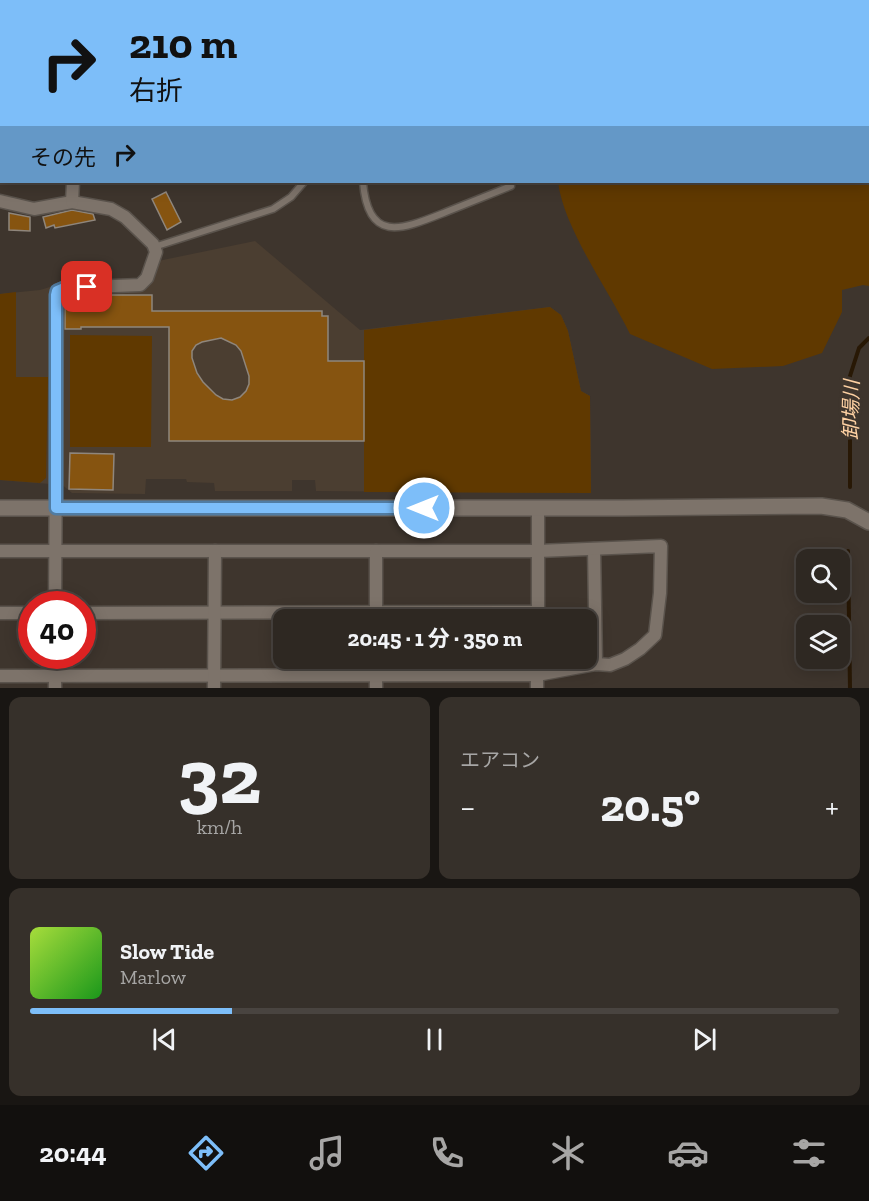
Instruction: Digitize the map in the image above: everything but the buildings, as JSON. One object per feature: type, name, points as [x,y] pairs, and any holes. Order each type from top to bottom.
[{"type":"street","points":[[72,202],[73,183]]},
{"type":"street","points":[[0,201],[34,209],[72,202],[103,207],[118,212],[154,246],[156,252],[145,282],[140,285],[64,288],[57,291],[55,591]]},
{"type":"street","points":[[0,508],[821,506],[847,510],[869,522]]},
{"type":"street","points":[[538,508],[538,609]]},
{"type":"street","points":[[0,551],[538,550],[661,546],[660,593],[655,635],[625,658],[610,665],[597,664]]},
{"type":"street","points":[[594,549],[595,609]]},
{"type":"street","points":[[214,682],[215,551]]},
{"type":"street","points":[[376,551],[376,609]]},
{"type":"street","points":[[0,614],[18,613]]},
{"type":"street","points":[[96,613],[273,614]]},
{"type":"street","points":[[0,676],[55,682],[537,682],[580,669]]},
{"type":"lane","points":[[154,246],[273,209],[291,197],[303,183]]},
{"type":"lane","points":[[363,183],[366,206],[370,214],[376,220],[393,228],[411,226],[511,186]]},
{"type":"shaded area","points":[[558,183],[869,183],[869,286],[863,285],[842,290],[842,312],[822,353],[783,366],[712,369],[630,334],[588,259],[562,200]]},
{"type":"shaded area","points":[[255,241],[360,330],[550,307],[561,315],[568,331],[581,391],[590,396],[591,493],[316,491],[315,480],[292,480],[292,491],[215,491],[214,483],[187,482],[186,479],[146,479],[145,494],[72,493],[60,483],[59,298],[65,291],[147,288],[158,261]]},
{"type":"shaded area","points":[[50,287],[50,484],[0,480],[0,294]]},
{"type":"shaded area","points":[[16,292],[16,377],[48,377],[46,478],[40,483],[0,480],[0,294]]},
{"type":"shaded area","points":[[550,307],[561,315],[568,331],[581,391],[590,396],[591,493],[364,492],[364,330]]},
{"type":"shaded area","points":[[70,335],[152,336],[151,447],[70,447]]},
{"type":"waterway","name":"卸場川","points":[[850,487],[850,376],[859,348],[869,338]]},
{"type":"waterway","name":"卸場川","points":[[849,603],[850,688]]},
{"type":"route","points":[[87,287],[60,289],[56,295],[56,508],[424,508]]}]
